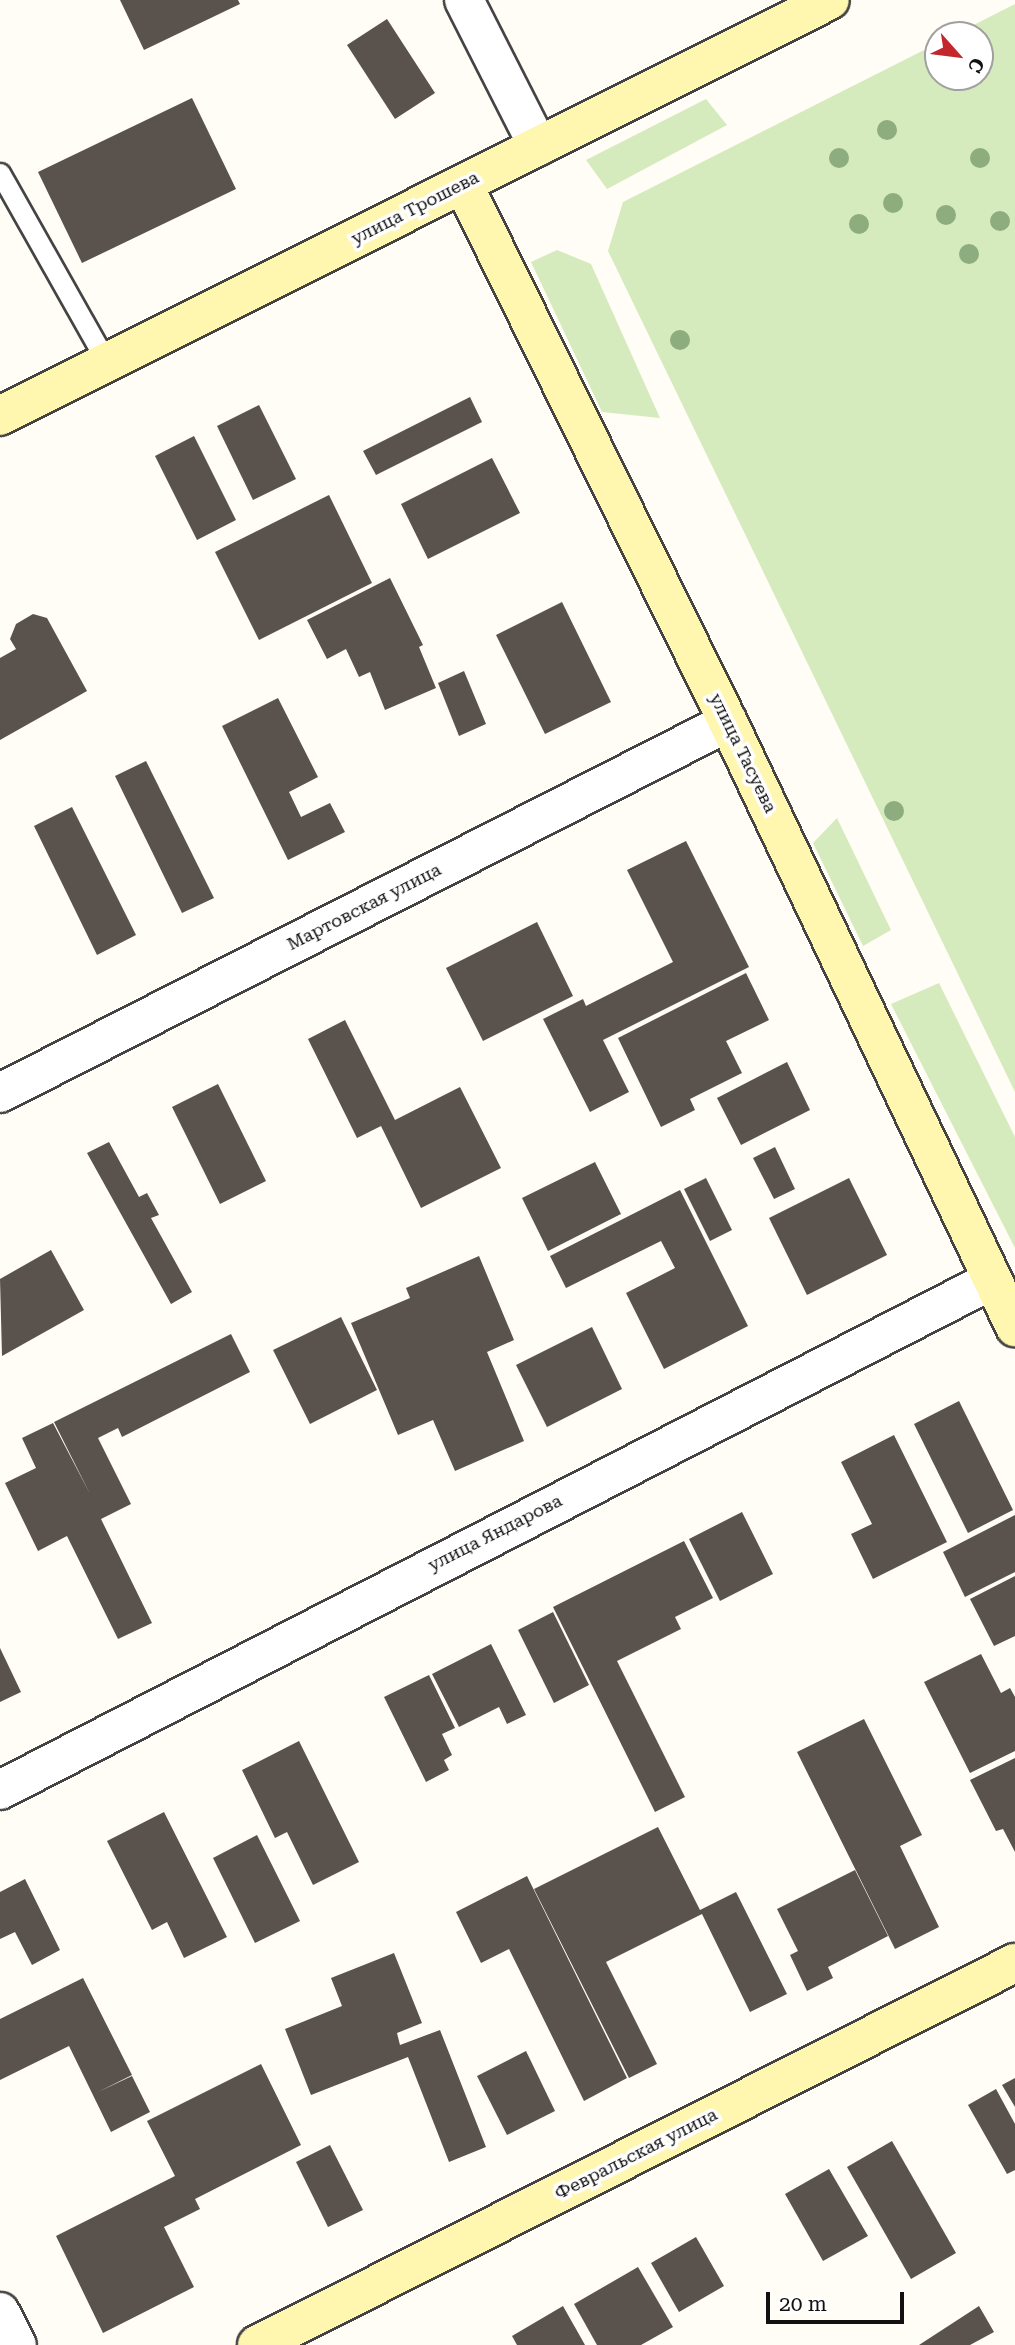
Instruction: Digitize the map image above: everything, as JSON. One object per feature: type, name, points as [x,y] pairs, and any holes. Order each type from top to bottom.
[{"type":"street","points":[[464,0],[538,146]]},
{"type":"street","name":"улица Трошева","points":[[0,416],[830,0]]},
{"type":"street","name":"улица Тасуева","points":[[463,184],[728,722],[1015,1326]]},
{"type":"street","name":"Мартовская улица","points":[[0,1093],[728,722]]},
{"type":"street","name":"улица Яндарова","points":[[0,1790],[992,1280]]},
{"type":"street","name":"Февральская улица","points":[[257,2345],[1015,1963]]},
{"type":"street","points":[[0,2312],[17,2345]]},
{"type":"lane","points":[[0,173],[107,363]]},
{"type":"green space","points":[[1015,4],[1015,1092],[608,251],[623,202],[924,50],[924,91],[994,91],[994,21],[982,21]]},
{"type":"green space","points":[[706,99],[727,125],[607,189],[586,160]]},
{"type":"green space","points":[[557,250],[591,264],[660,418],[602,412],[531,262]]},
{"type":"green space","points":[[837,818],[891,930],[863,946],[813,843]]},
{"type":"green space","points":[[939,983],[1015,1137],[1015,1248],[891,1004]]},
{"type":"building","points":[[120,0],[238,0],[240,4],[144,50]]},
{"type":"building","points":[[387,19],[435,93],[395,119],[347,45]]},
{"type":"building","points":[[192,98],[236,189],[82,263],[38,172]]},
{"type":"building","points":[[470,397],[482,422],[376,475],[363,451]]},
{"type":"building","points":[[259,405],[296,479],[253,500],[217,426]]},
{"type":"building","points":[[194,436],[236,520],[197,540],[155,456]]},
{"type":"building","points":[[492,458],[520,513],[428,559],[401,504]]},
{"type":"building","points":[[329,495],[372,583],[259,640],[215,552]]},
{"type":"building","points":[[390,578],[423,645],[419,647],[436,688],[385,710],[370,672],[359,677],[346,649],[327,659],[307,620]]},
{"type":"building","points":[[562,602],[611,702],[545,734],[496,635]]},
{"type":"building","points":[[33,614],[47,618],[87,691],[0,740],[0,658],[16,649],[10,639],[16,624]]},
{"type":"building","points":[[464,671],[486,724],[459,736],[438,683]]},
{"type":"building","points":[[278,698],[318,777],[289,792],[301,817],[330,803],[345,832],[288,860],[222,726]]},
{"type":"building","points":[[146,761],[214,898],[182,913],[115,776]]},
{"type":"building","points":[[72,807],[136,935],[97,955],[34,826]]},
{"type":"building","points":[[686,841],[749,967],[603,1040],[629,1092],[590,1112],[543,1019],[583,999],[586,1006],[673,962],[627,870]]},
{"type":"building","points":[[537,922],[573,996],[483,1041],[446,968]]},
{"type":"building","points":[[746,973],[769,1020],[726,1041],[742,1073],[690,1099],[695,1110],[661,1127],[618,1038]]},
{"type":"building","points":[[345,1020],[395,1120],[460,1087],[501,1168],[421,1208],[381,1126],[357,1138],[308,1039]]},
{"type":"building","points":[[787,1062],[810,1110],[741,1145],[717,1098]]},
{"type":"building","points":[[218,1084],[266,1181],[220,1204],[172,1107]]},
{"type":"building","points":[[109,1142],[139,1197],[147,1193],[159,1215],[151,1218],[192,1292],[171,1304],[87,1153]]},
{"type":"building","points":[[775,1147],[795,1189],[774,1199],[753,1158]]},
{"type":"building","points":[[595,1162],[621,1214],[548,1251],[522,1198]]},
{"type":"building","points":[[706,1178],[732,1230],[710,1241],[684,1189]]},
{"type":"building","points":[[849,1178],[887,1255],[807,1295],[769,1218]]},
{"type":"building","points":[[680,1190],[748,1326],[664,1369],[626,1293],[675,1268],[661,1241],[566,1288],[550,1256]]},
{"type":"building","points":[[51,1250],[84,1310],[2,1356],[0,1279]]},
{"type":"building","points":[[479,1256],[514,1340],[487,1352],[524,1441],[455,1471],[433,1420],[398,1435],[351,1323],[410,1298],[406,1288]]},
{"type":"building","points":[[341,1317],[377,1390],[310,1424],[273,1350]]},
{"type":"building","points":[[592,1327],[622,1389],[547,1427],[516,1365]]},
{"type":"building","points":[[231,1334],[250,1372],[122,1437],[118,1428],[98,1438],[131,1504],[101,1519],[152,1623],[118,1639],[67,1536],[38,1551],[5,1483],[36,1468],[22,1438],[53,1423],[90,1494],[54,1422]]},
{"type":"building","points":[[959,1401],[1013,1510],[968,1533],[914,1424]]},
{"type":"building","points":[[894,1435],[947,1542],[873,1579],[851,1534],[872,1524],[841,1462]]},
{"type":"building","points":[[742,1512],[773,1574],[720,1601],[689,1539]]},
{"type":"building","points":[[1015,1515],[1015,1572],[965,1597],[943,1552]]},
{"type":"building","points":[[684,1541],[713,1598],[675,1617],[681,1629],[617,1661],[685,1797],[655,1812],[553,1607]]},
{"type":"building","points":[[1015,1576],[1015,1636],[994,1646],[970,1599]]},
{"type":"building","points":[[553,1612],[589,1685],[554,1703],[518,1630]]},
{"type":"building","points":[[491,1644],[526,1715],[507,1724],[499,1707],[459,1727],[432,1674]]},
{"type":"building","points":[[0,1648],[21,1692],[0,1702]]},
{"type":"building","points":[[981,1654],[1001,1693],[1010,1688],[1015,1697],[1015,1751],[970,1773],[924,1682]]},
{"type":"building","points":[[429,1675],[455,1728],[442,1734],[452,1755],[444,1760],[449,1770],[426,1782],[384,1697]]},
{"type":"building","points":[[864,1719],[922,1835],[900,1846],[939,1927],[895,1949],[797,1752]]},
{"type":"building","points":[[299,1741],[359,1862],[313,1885],[287,1832],[275,1838],[242,1770]]},
{"type":"building","points":[[1015,1758],[1015,1852],[1003,1829],[996,1831],[970,1780]]},
{"type":"building","points":[[164,1812],[227,1937],[184,1958],[167,1922],[152,1930],[107,1841]]},
{"type":"building","points":[[658,1827],[700,1910],[736,1892],[787,1994],[750,2012],[702,1914],[606,1962],[657,2064],[629,2078],[534,1889]]},
{"type":"building","points":[[257,1835],[300,1921],[255,1943],[213,1858]]},
{"type":"building","points":[[855,1870],[888,1936],[828,1967],[833,1978],[807,1991],[790,1955],[798,1951],[777,1909]]},
{"type":"building","points":[[527,1876],[627,2078],[584,2101],[509,1949],[481,1963],[456,1912]]},
{"type":"building","points":[[25,1879],[60,1950],[32,1965],[15,1932],[0,1939],[0,1892]]},
{"type":"building","points":[[394,1953],[422,2023],[397,2033],[400,2045],[440,2030],[486,2147],[449,2162],[408,2057],[311,2095],[285,2029],[342,2006],[331,1978]]},
{"type":"building","points":[[83,1978],[132,2075],[98,2092],[132,2076],[150,2112],[111,2132],[69,2046],[0,2080],[0,2019]]},
{"type":"building","points":[[526,2051],[555,2111],[507,2135],[477,2076]]},
{"type":"building","points":[[261,2064],[301,2145],[195,2199],[200,2209],[164,2227],[194,2287],[103,2333],[56,2236],[175,2176],[147,2121]]},
{"type":"building","points":[[1015,2078],[1015,2107],[1002,2085]]},
{"type":"building","points":[[996,2089],[1015,2124],[1015,2170],[1007,2174],[968,2105]]},
{"type":"building","points":[[892,2141],[956,2253],[911,2279],[847,2167]]},
{"type":"building","points":[[330,2145],[363,2210],[328,2227],[296,2162]]},
{"type":"building","points":[[829,2169],[868,2236],[823,2261],[785,2194]]},
{"type":"building","points":[[696,2237],[724,2286],[679,2312],[651,2263]]},
{"type":"building","points":[[638,2267],[673,2327],[641,2345],[597,2345],[574,2304]]},
{"type":"building","points":[[563,2306],[585,2345],[517,2345],[512,2336]]},
{"type":"building","points":[[979,2306],[994,2332],[970,2345],[919,2345]]}]
